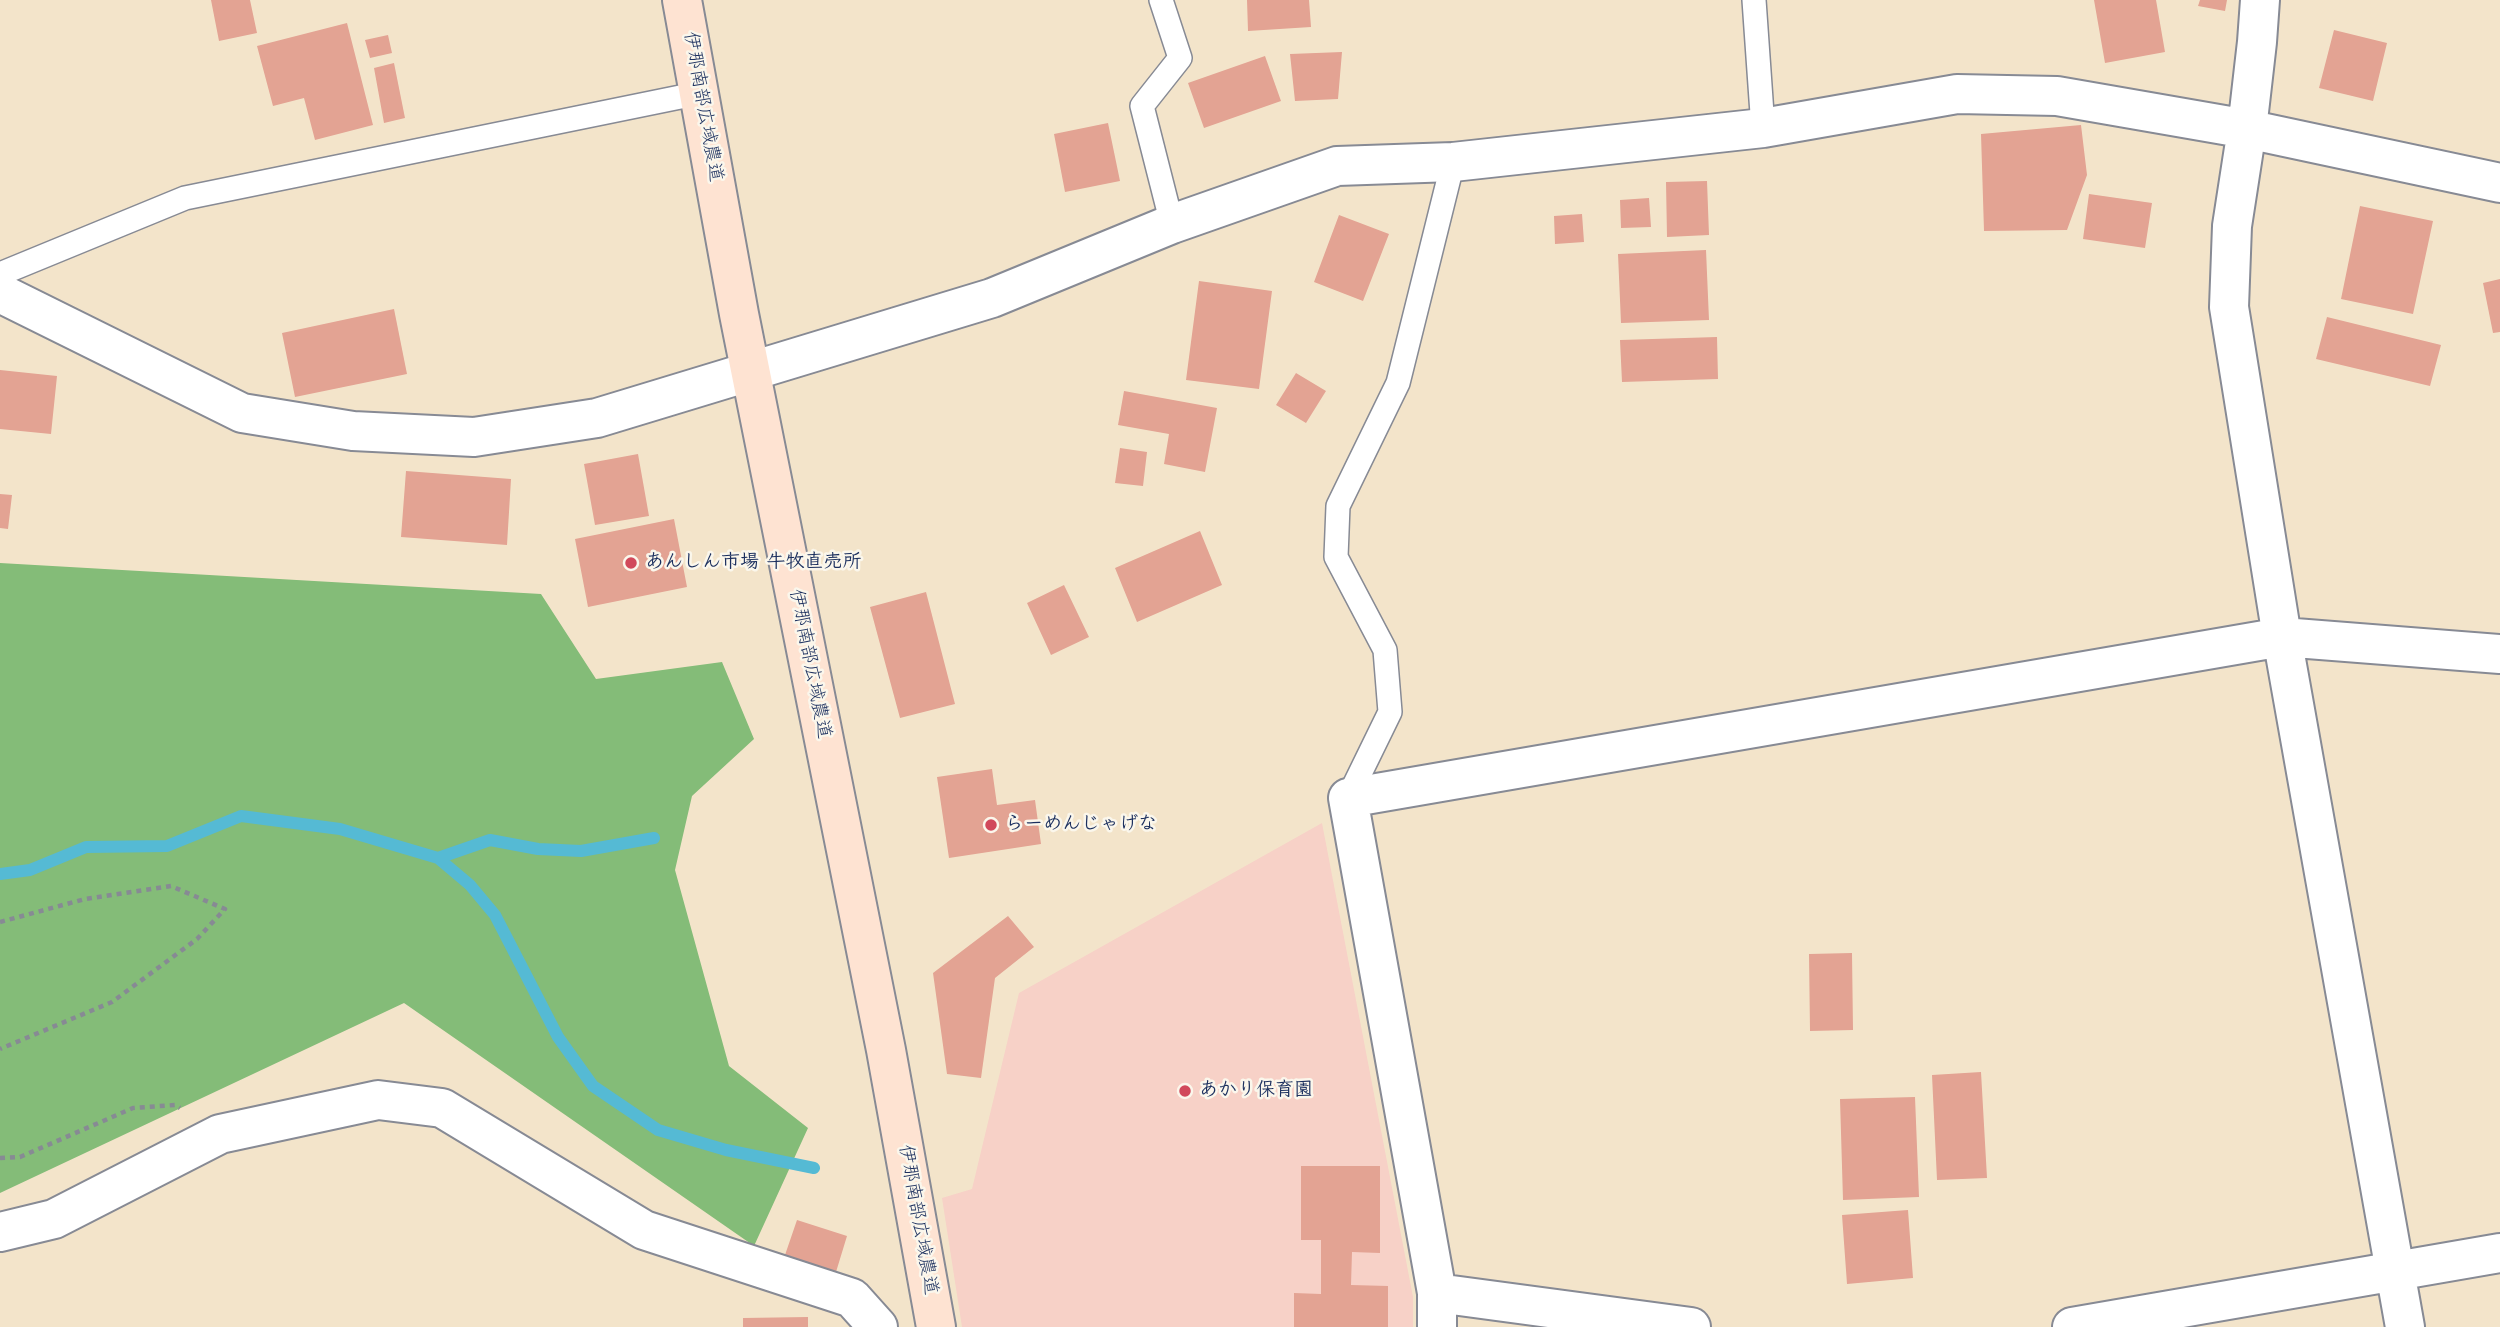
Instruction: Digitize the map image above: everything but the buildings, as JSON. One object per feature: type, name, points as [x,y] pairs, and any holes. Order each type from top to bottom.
[{"type":"street","name":"伊那南部広域農道","points":[[682,0],[751,370],[886,1050],[936,1327]]},
{"type":"street","points":[[2260,0],[2247,129],[2232,226],[2229,307],[2282,637],[2405,1327]]},
{"type":"street","points":[[0,293],[242,413],[353,431],[474,437],[597,418],[992,298],[1172,224],[1337,166],[1453,162],[1763,128],[1958,94],[2057,96],[2247,129],[2500,183]]},
{"type":"street","points":[[1691,1327],[1437,1310],[1348,798],[2282,637],[2500,654]]},
{"type":"street","points":[[0,1232],[54,1219],[220,1134],[378,1100],[442,1108],[644,1230],[852,1298],[878,1327]]},
{"type":"street","points":[[2072,1327],[2500,1253]]},
{"type":"lane","points":[[1161,0],[1180,58],[1142,106],[1172,224]]},
{"type":"lane","points":[[1754,0],[1763,128]]},
{"type":"lane","points":[[0,274],[185,198],[700,93]]},
{"type":"lane","points":[[1348,798],[1390,712],[1385,650],[1336,557],[1339,506],[1398,383],[1453,162]]},
{"type":"path","points":[[0,922],[85,900],[171,886],[225,909],[197,939],[112,1002],[0,1049]]},
{"type":"path","points":[[0,1158],[20,1157],[133,1108],[176,1105],[220,1134]]},
{"type":"shaded area","name":"あかり保育園","points":[[1322,823],[1413,1297],[1413,1327],[962,1327],[942,1198],[972,1189],[1019,993]]},
{"type":"green space","points":[[0,563],[541,594],[596,679],[722,662],[754,739],[692,796],[675,870],[729,1066],[808,1128],[754,1246],[404,1003],[0,1193]]},
{"type":"waterway","points":[[0,874],[30,870],[86,847],[167,846],[241,816],[340,829],[438,858],[470,885],[495,915],[558,1037],[593,1086],[658,1130],[726,1150],[814,1168]]},
{"type":"waterway","points":[[438,858],[490,840],[538,849],[581,851],[654,838]]},
{"type":"place","name":"あんしん市場 牛牧直売所","points":[[631,563]]},
{"type":"place","name":"らーめんじゃげな","points":[[991,825]]},
{"type":"place","name":"あかり保育園","points":[[1185,1091]]}]
